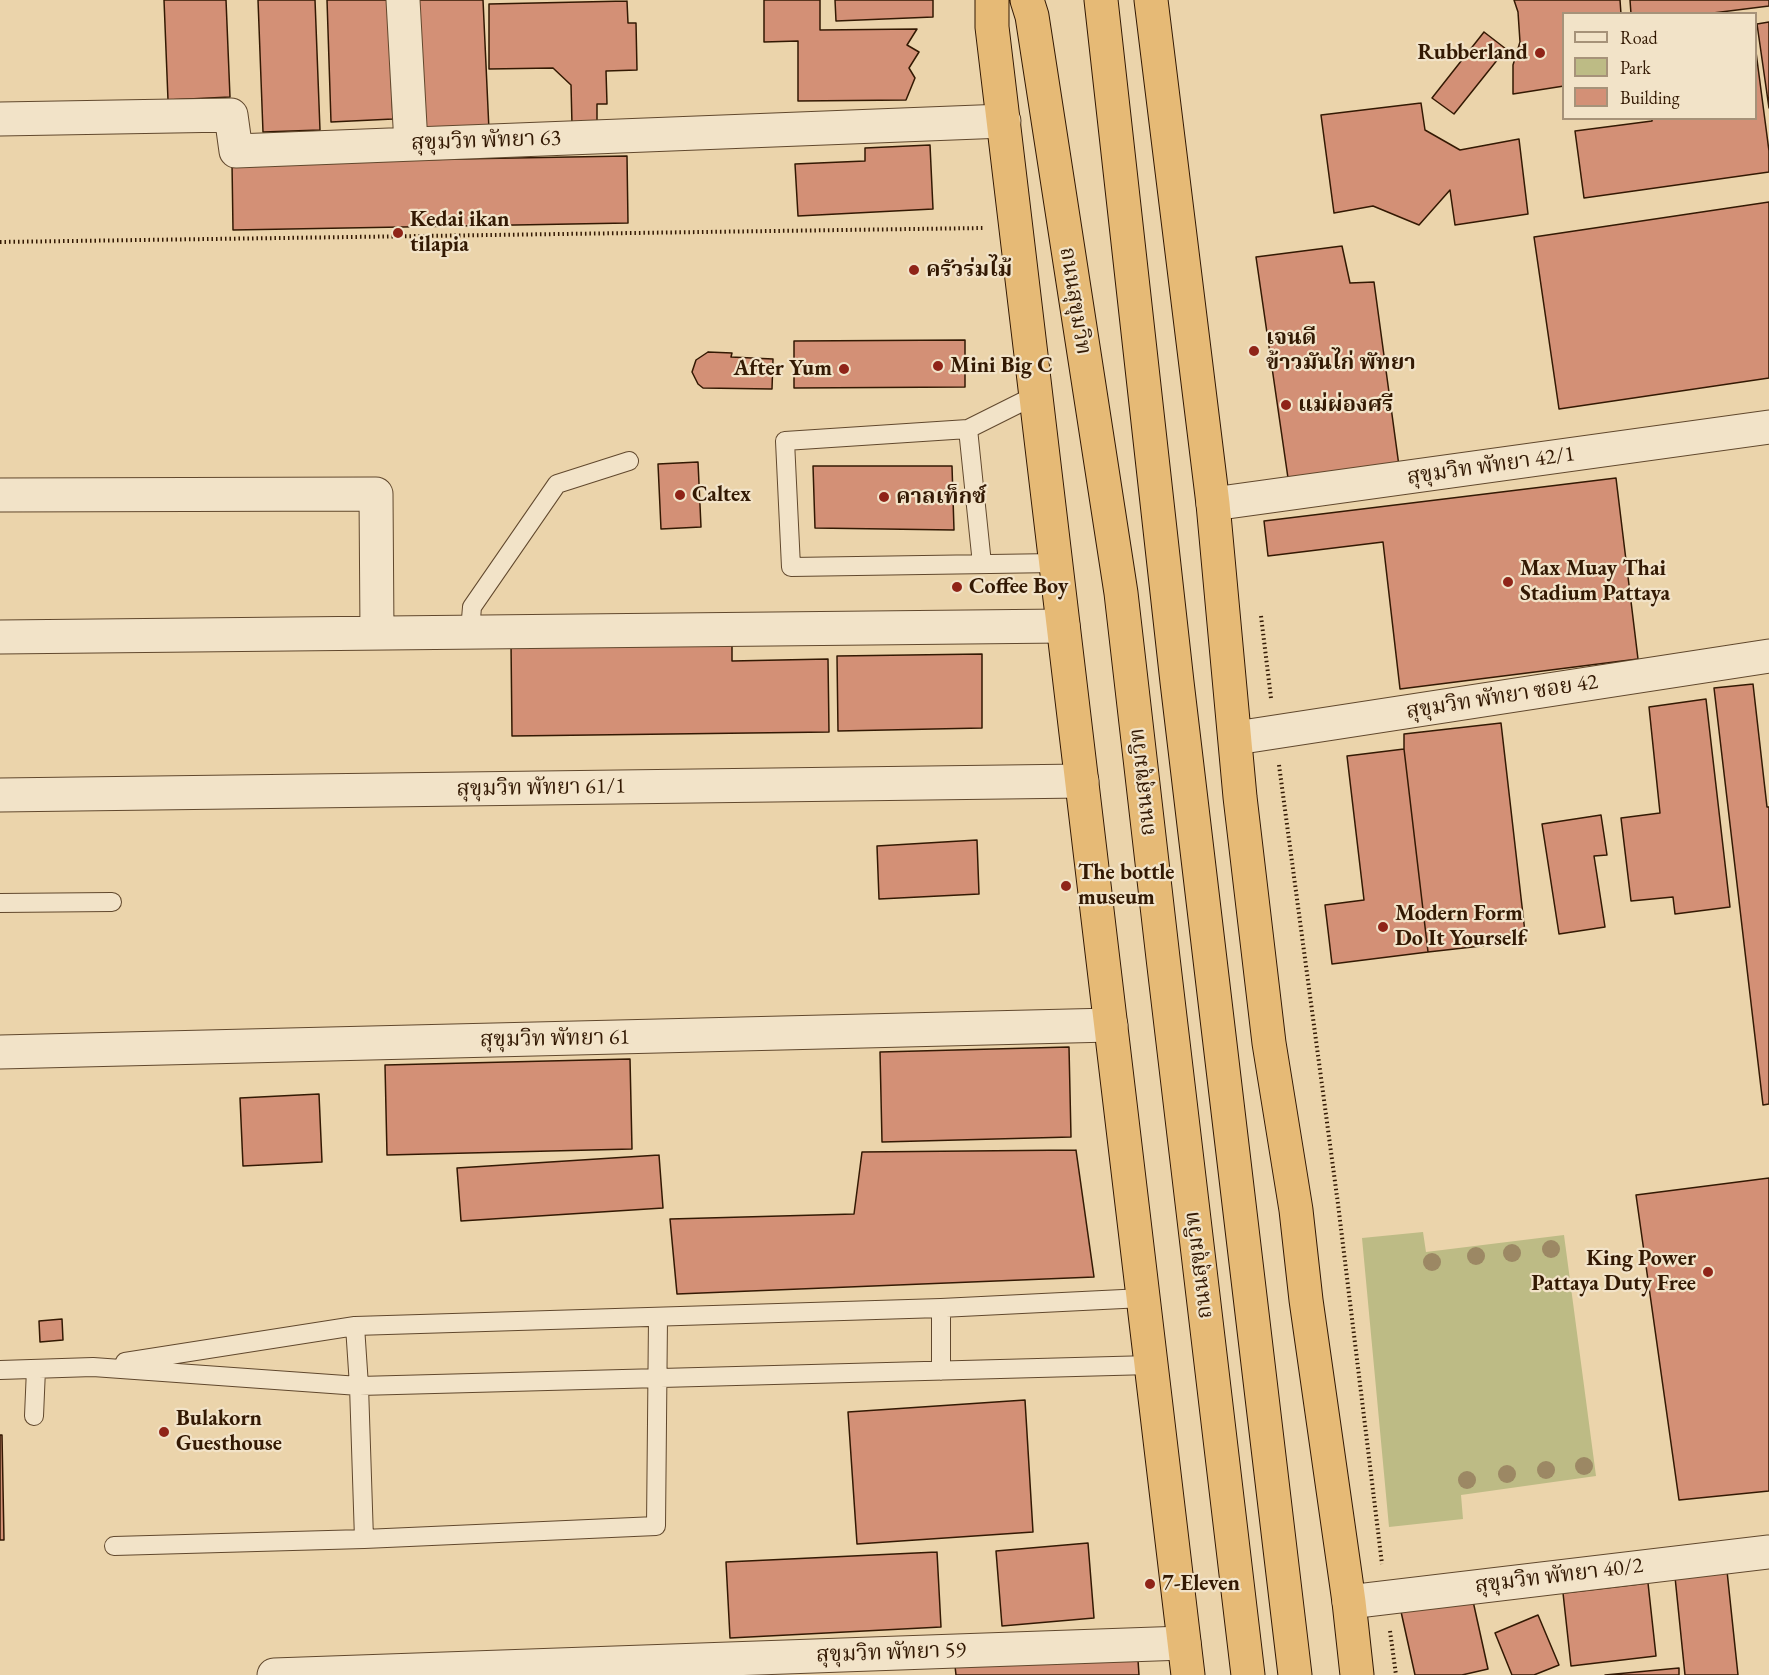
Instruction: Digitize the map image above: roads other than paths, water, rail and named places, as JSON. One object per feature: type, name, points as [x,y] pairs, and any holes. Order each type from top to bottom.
[{"type":"highway","points":[[992,0],[992,27],[1186,1659]]},
{"type":"highway","name":"ถนนสุขุมวิท","points":[[1027,0],[1032,16],[1121,593],[1162,958],[1248,1675]]},
{"type":"highway","name":"ถนนสุขุมวิท","points":[[1101,0],[1178,694],[1295,1675]]},
{"type":"highway","points":[[1151,0],[1212,504],[1240,797],[1269,1043],[1296,1210],[1357,1675]]},
{"type":"street","points":[[403,0],[411,144]]},
{"type":"street","name":"สุขุมวิท พัทยา 63","points":[[0,119],[231,115],[236,151],[1004,121]]},
{"type":"street","name":"สุขุมวิท พัทยา 42/1","points":[[1212,504],[1769,427]]},
{"type":"street","points":[[0,495],[376,494],[377,633]]},
{"type":"street","points":[[0,637],[1064,626]]},
{"type":"street","name":"สุขุมวิท พัทยา ซอย 42","points":[[1236,738],[1769,656]]},
{"type":"street","name":"สุขุมวิท พัทยา 61/1","points":[[0,795],[1082,781]]},
{"type":"street","name":"สุขุมวิท พัทยา 61","points":[[0,1052],[1111,1025]]},
{"type":"street","name":"สุขุมวิท พัทยา 40/2","points":[[1349,1602],[1769,1552]]},
{"type":"street","name":"สุขุมวิท พัทยา 59","points":[[274,1675],[1186,1659]]},
{"type":"lane","points":[[1036,394],[969,429],[785,441],[790,567],[1056,563]]},
{"type":"lane","points":[[969,429],[982,564]]},
{"type":"lane","points":[[470,631],[472,607],[557,484],[628,461]]},
{"type":"lane","points":[[0,903],[112,902]]},
{"type":"lane","points":[[93,1367],[355,1326],[941,1308],[1143,1298]]},
{"type":"lane","points":[[941,1308],[941,1371]]},
{"type":"lane","points":[[114,1546],[364,1539],[656,1526],[658,1317]]},
{"type":"lane","points":[[355,1326],[364,1539]]},
{"type":"lane","points":[[0,1370],[93,1367],[359,1386],[1151,1365]]},
{"type":"lane","points":[[34,1416],[36,1369]]},
{"type":"place","name":"Rubberland","points":[[1540,53]]},
{"type":"place","name":"Kedai ikan tilapia","points":[[398,233]]},
{"type":"place","name":"ครัวร่มไม้","points":[[914,270]]},
{"type":"place","name":"เจนดี ข้าวมันไก่ พัทยา","points":[[1254,351]]},
{"type":"place","name":"Mini Big C","points":[[938,366]]},
{"type":"place","name":"After Yum","points":[[844,369]]},
{"type":"place","name":"แม่ผ่องศรี","points":[[1286,405]]},
{"type":"place","name":"Caltex","points":[[680,495]]},
{"type":"place","name":"คาลเท็กซ์","points":[[884,497]]},
{"type":"place","name":"Max Muay Thai Stadium Pattaya","points":[[1508,582]]},
{"type":"place","name":"Coffee Boy","points":[[957,587]]},
{"type":"place","name":"The bottle museum","points":[[1066,886]]},
{"type":"place","name":"Modern Form Do It Yourself","points":[[1383,927]]},
{"type":"place","name":"King Power Pattaya Duty Free","points":[[1708,1272]]},
{"type":"place","name":"Bulakorn Guesthouse","points":[[164,1432]]},
{"type":"place","name":"7-Eleven","points":[[1150,1584]]}]
